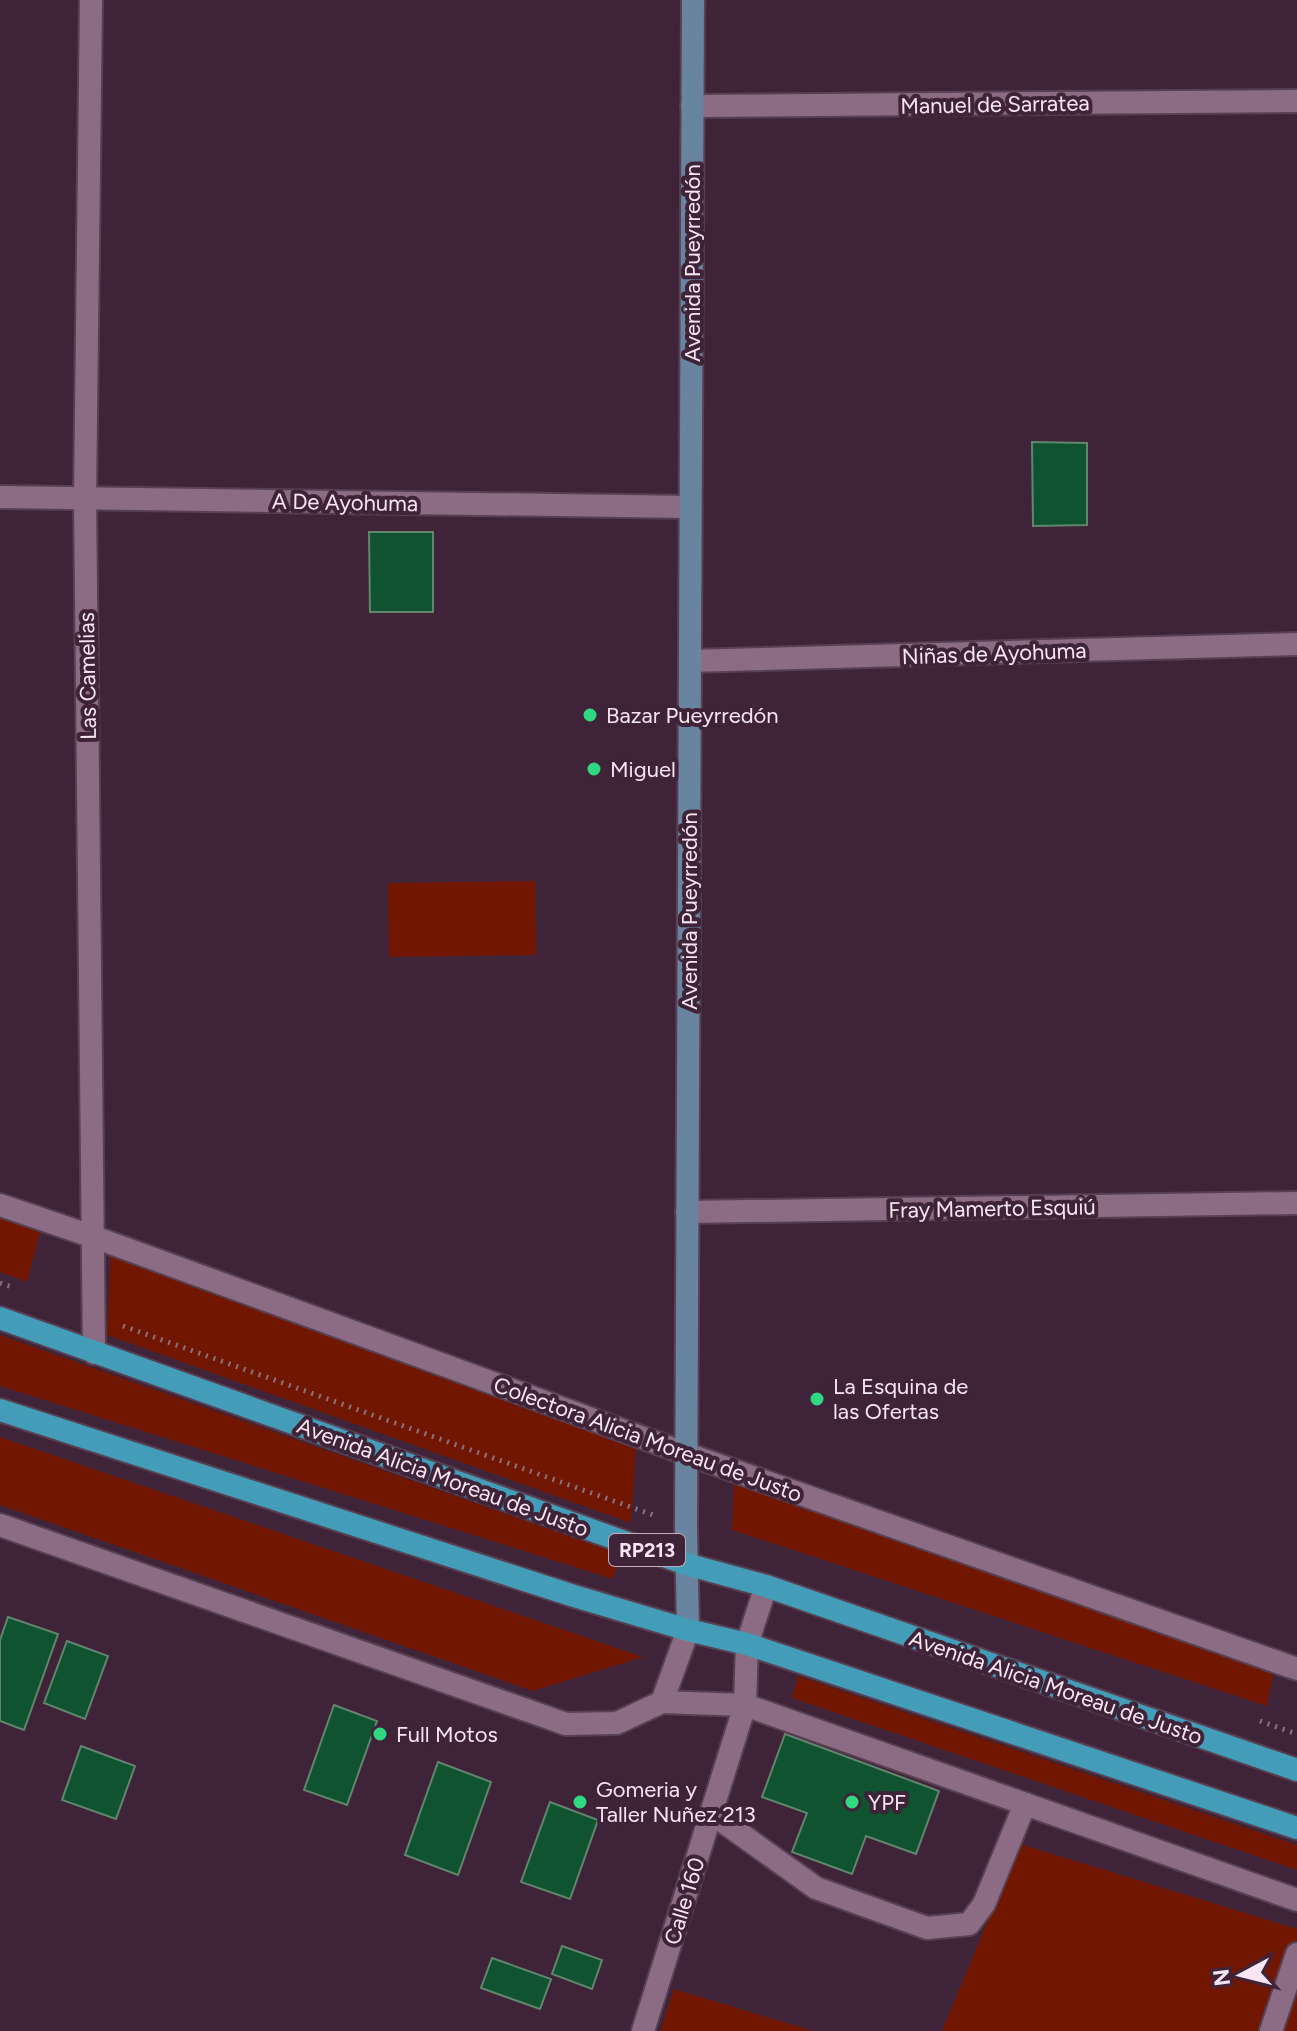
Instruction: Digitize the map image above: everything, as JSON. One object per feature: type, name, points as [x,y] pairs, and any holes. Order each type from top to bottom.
[{"type":"main road","name":"Avenida Pueyrredón","points":[[688,1630],[693,0]]},
{"type":"main road","name":"Avenida Alicia Moreau de Justo","points":[[0,1318],[686,1564],[766,1586],[1297,1770]]},
{"type":"main road","points":[[0,1410],[574,1596],[747,1644],[1297,1828]]},
{"type":"street","name":"Las Camelias","points":[[91,0],[85,498],[94,1353]]},
{"type":"street","name":"Manuel de Sarratea","points":[[692,106],[1297,101]]},
{"type":"street","name":"A De Ayohuma","points":[[0,497],[690,507]]},
{"type":"street","name":"Niñas de Ayohuma","points":[[690,661],[1297,644]]},
{"type":"street","name":"Fray Mamerto Esquiú","points":[[687,1212],[1297,1203]]},
{"type":"street","name":"Colectora Alicia Moreau de Justo","points":[[0,1205],[687,1454],[1297,1669]]},
{"type":"street","points":[[0,1525],[566,1724],[617,1723],[662,1702],[745,1705],[1297,1900]]},
{"type":"street","name":"Calle 160","points":[[643,2031],[745,1705],[747,1644],[766,1586]]},
{"type":"street","points":[[662,1702],[688,1630]]},
{"type":"street","points":[[711,1813],[816,1888],[927,1928],[969,1924],[984,1904],[1025,1804]]},
{"type":"street","points":[[1271,2031],[1297,1954]]},
{"type":"path","points":[[0,1283],[13,1287]]},
{"type":"path","points":[[94,1316],[686,1527]]},
{"type":"path","points":[[1252,1719],[1297,1734]]},
{"type":"shaded area","points":[[535,881],[536,955],[389,957],[388,883]]},
{"type":"shaded area","points":[[0,1215],[41,1229],[27,1282],[0,1272]]},
{"type":"shaded area","points":[[111,1251],[637,1433],[631,1523],[107,1335]]},
{"type":"shaded area","points":[[0,1335],[620,1554],[613,1579],[0,1386]]},
{"type":"shaded area","points":[[0,1437],[643,1657],[533,1691],[0,1505]]},
{"type":"shaded area","points":[[735,1467],[1276,1659],[1267,1706],[732,1530]]},
{"type":"shaded area","points":[[798,1676],[1297,1845],[1297,1870],[792,1698]]},
{"type":"shaded area","points":[[1020,1844],[1297,1929],[1297,2031],[942,2031]]},
{"type":"shaded area","points":[[674,1989],[813,2031],[660,2031]]},
{"type":"building","points":[[1032,442],[1087,443],[1087,525],[1033,526]]},
{"type":"building","points":[[369,532],[433,532],[433,612],[370,612]]},
{"type":"building","points":[[8,1617],[58,1634],[24,1730],[0,1721],[0,1640]]},
{"type":"building","points":[[67,1641],[108,1656],[85,1719],[44,1703]]},
{"type":"building","points":[[334,1705],[377,1721],[347,1805],[304,1790]]},
{"type":"building","points":[[785,1734],[939,1791],[916,1854],[866,1836],[852,1874],[792,1852],[807,1813],[762,1797]]},
{"type":"building","points":[[81,1746],[135,1766],[116,1819],[62,1800]]},
{"type":"building","points":[[438,1762],[491,1782],[458,1875],[405,1855]]},
{"type":"building","points":[[550,1802],[598,1820],[570,1899],[521,1882]]},
{"type":"building","points":[[562,1946],[602,1960],[592,1989],[552,1974]]},
{"type":"building","points":[[492,1958],[551,1979],[540,2009],[481,1988]]},
{"type":"place","name":"Bazar Pueyrredón","points":[[590,715]]},
{"type":"place","name":"Miguel","points":[[594,769]]},
{"type":"place","name":"La Esquina de las Ofertas","points":[[817,1399]]},
{"type":"place","name":"Full Motos","points":[[380,1734]]},
{"type":"place","name":"Gomeria y Taller Nuñez 213","points":[[580,1802]]},
{"type":"place","name":"YPF","points":[[852,1802]]}]
